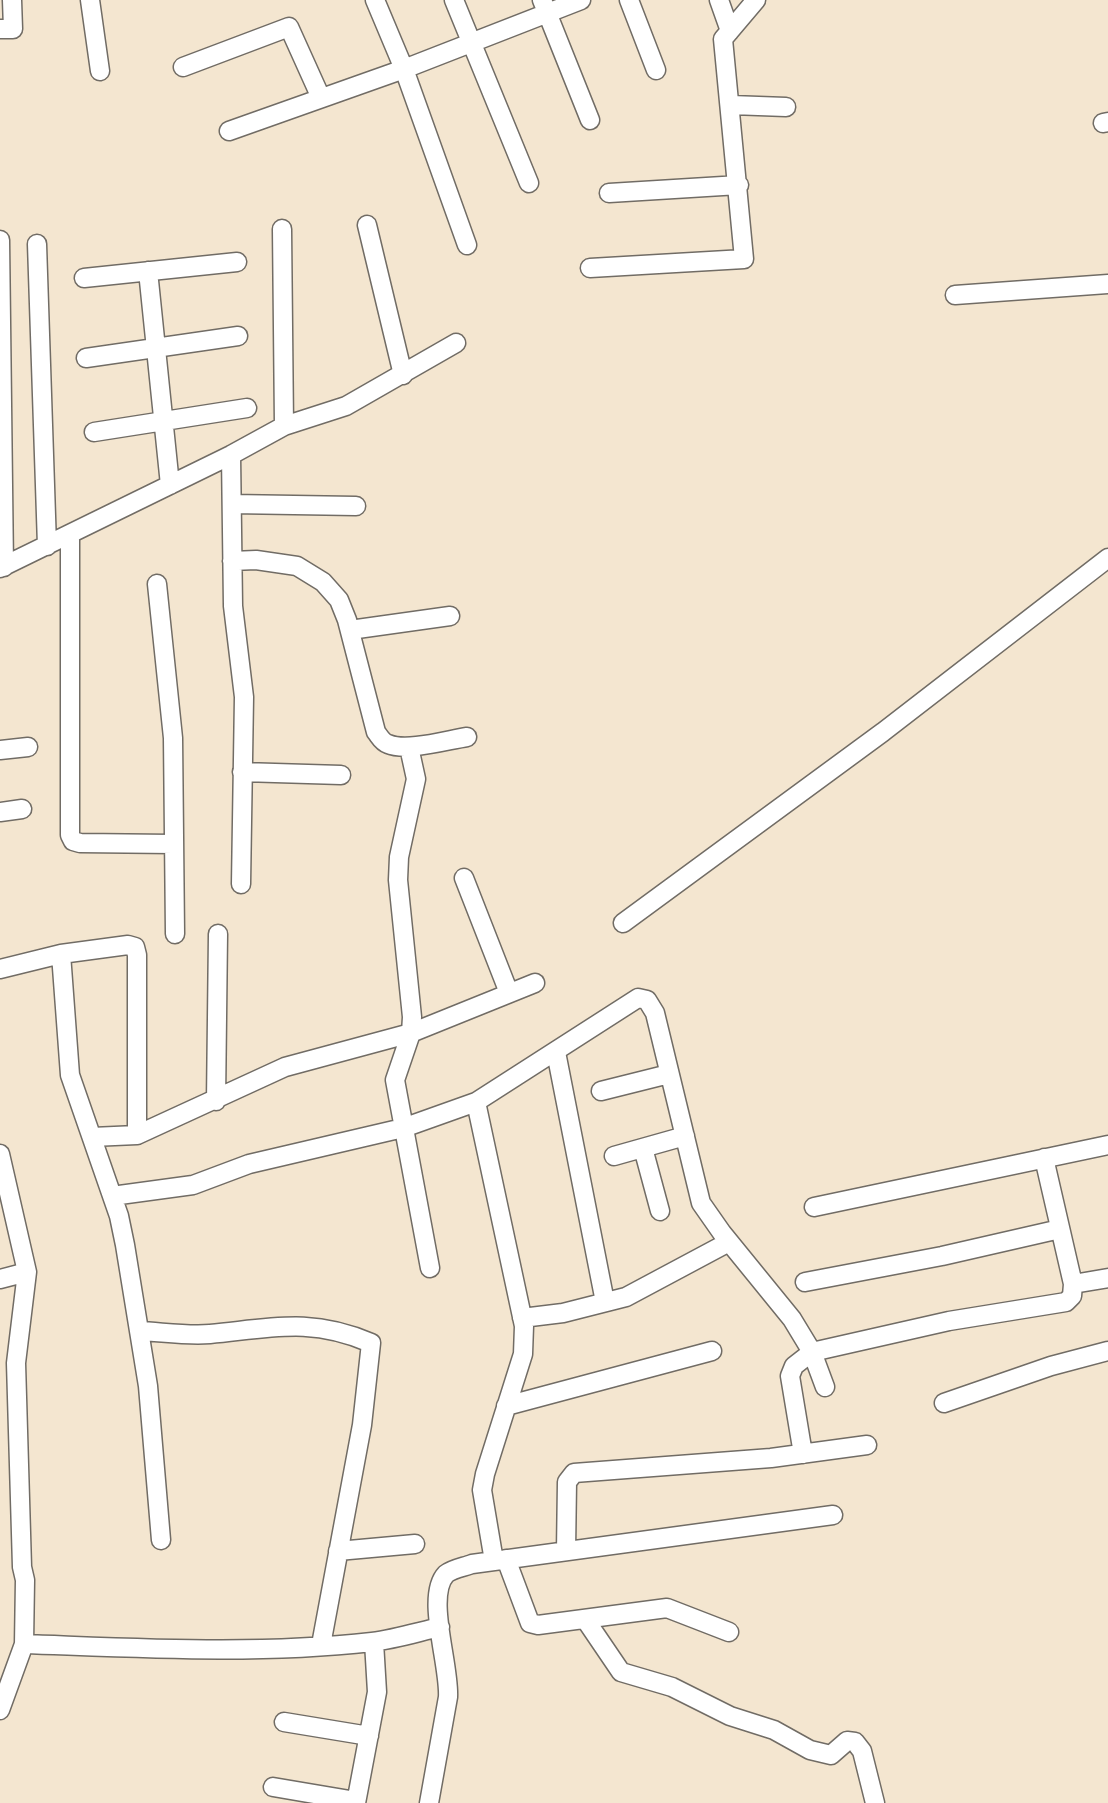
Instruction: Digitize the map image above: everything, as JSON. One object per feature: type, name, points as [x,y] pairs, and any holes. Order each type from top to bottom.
[{"type":"street","points":[[0,29],[13,29],[12,0]]},
{"type":"street","points":[[90,0],[100,71]]},
{"type":"street","points":[[375,0],[404,69],[467,245]]},
{"type":"street","points":[[454,0],[529,183]]},
{"type":"street","points":[[229,131],[472,43],[544,6],[581,0]]},
{"type":"street","points":[[629,0],[656,71]]},
{"type":"street","points":[[719,0],[730,31]]},
{"type":"street","points":[[590,268],[744,259],[723,39],[756,0]]},
{"type":"street","points":[[544,6],[590,120]]},
{"type":"street","points":[[183,67],[289,27],[321,99]]},
{"type":"street","points":[[731,105],[786,107]]},
{"type":"street","points":[[609,193],[739,185]]},
{"type":"street","points":[[367,225],[403,375]]},
{"type":"street","points":[[282,229],[284,426]]},
{"type":"street","points":[[0,240],[2,568],[284,426],[346,406],[456,343]]},
{"type":"street","points":[[37,244],[47,546]]},
{"type":"street","points":[[84,278],[237,262]]},
{"type":"street","points":[[148,271],[170,485]]},
{"type":"street","points":[[955,295],[1108,284]]},
{"type":"street","points":[[86,358],[238,336]]},
{"type":"street","points":[[94,432],[247,408]]},
{"type":"street","points":[[231,455],[233,606],[244,697],[241,884]]},
{"type":"street","points":[[232,504],[356,506]]},
{"type":"street","points":[[70,535],[70,835],[73,841],[80,843],[173,844]]},
{"type":"street","points":[[623,923],[883,732],[1108,558]]},
{"type":"street","points":[[232,561],[256,560],[297,566],[323,582],[340,600],[376,732],[382,740],[390,745],[409,747],[467,737]]},
{"type":"street","points":[[157,584],[173,738],[175,934]]},
{"type":"street","points":[[349,630],[450,616]]},
{"type":"street","points":[[0,750],[28,747]]},
{"type":"street","points":[[409,747],[416,779],[399,857],[398,880],[412,1017],[411,1033],[395,1080],[430,1268]]},
{"type":"street","points":[[242,772],[341,775]]},
{"type":"street","points":[[0,812],[22,809]]},
{"type":"street","points":[[464,878],[509,993]]},
{"type":"street","points":[[216,1101],[218,933]]},
{"type":"street","points":[[0,969],[61,954],[128,945],[135,947],[138,955],[137,1135]]},
{"type":"street","points":[[61,954],[70,1075],[112,1196],[125,1245],[148,1386],[161,1539]]},
{"type":"street","points":[[92,1137],[137,1135],[285,1068],[411,1033],[535,983]]},
{"type":"street","points":[[112,1196],[193,1185],[249,1164],[403,1128],[476,1102],[638,998],[647,1000],[655,1013],[701,1203],[792,1319],[812,1352],[825,1387]]},
{"type":"street","points":[[556,1052],[605,1302]]},
{"type":"street","points":[[601,1091],[669,1074]]},
{"type":"street","points":[[476,1102],[522,1318],[523,1354],[482,1490],[500,1560],[530,1623],[538,1625],[667,1608],[729,1632]]},
{"type":"street","points":[[614,1156],[685,1136]]},
{"type":"street","points":[[814,1207],[1108,1145]]},
{"type":"street","points":[[642,1148],[660,1211]]},
{"type":"street","points":[[0,1154],[27,1272],[16,1363],[22,1567],[25,1580],[24,1644],[0,1710]]},
{"type":"street","points":[[803,1454],[790,1376],[794,1366],[812,1352],[949,1321],[1066,1302],[1072,1296],[1073,1284],[1044,1158]]},
{"type":"street","points":[[805,1282],[942,1256],[1060,1229]]},
{"type":"street","points":[[522,1318],[563,1313],[626,1297],[729,1242]]},
{"type":"street","points":[[0,1279],[27,1272]]},
{"type":"street","points":[[1073,1284],[1108,1278]]},
{"type":"street","points":[[139,1331],[209,1334],[253,1328],[312,1326],[350,1334],[371,1343],[362,1425],[321,1645]]},
{"type":"street","points":[[506,1406],[712,1351]]},
{"type":"street","points":[[944,1403],[1051,1366],[1108,1351]]},
{"type":"street","points":[[566,1551],[567,1482],[574,1473],[803,1454],[867,1445]]},
{"type":"street","points":[[429,1803],[449,1680],[436,1606],[439,1587],[447,1572],[471,1564],[833,1515]]},
{"type":"street","points":[[338,1551],[415,1544]]},
{"type":"street","points":[[585,1619],[621,1672],[671,1687],[730,1716],[774,1730],[810,1749],[831,1755],[847,1741],[855,1742],[862,1751],[875,1803]]},
{"type":"street","points":[[24,1644],[276,1648],[374,1642],[440,1628]]},
{"type":"street","points":[[272,1787],[356,1802],[377,1692],[374,1642]]},
{"type":"street","points":[[284,1722],[369,1736]]}]
